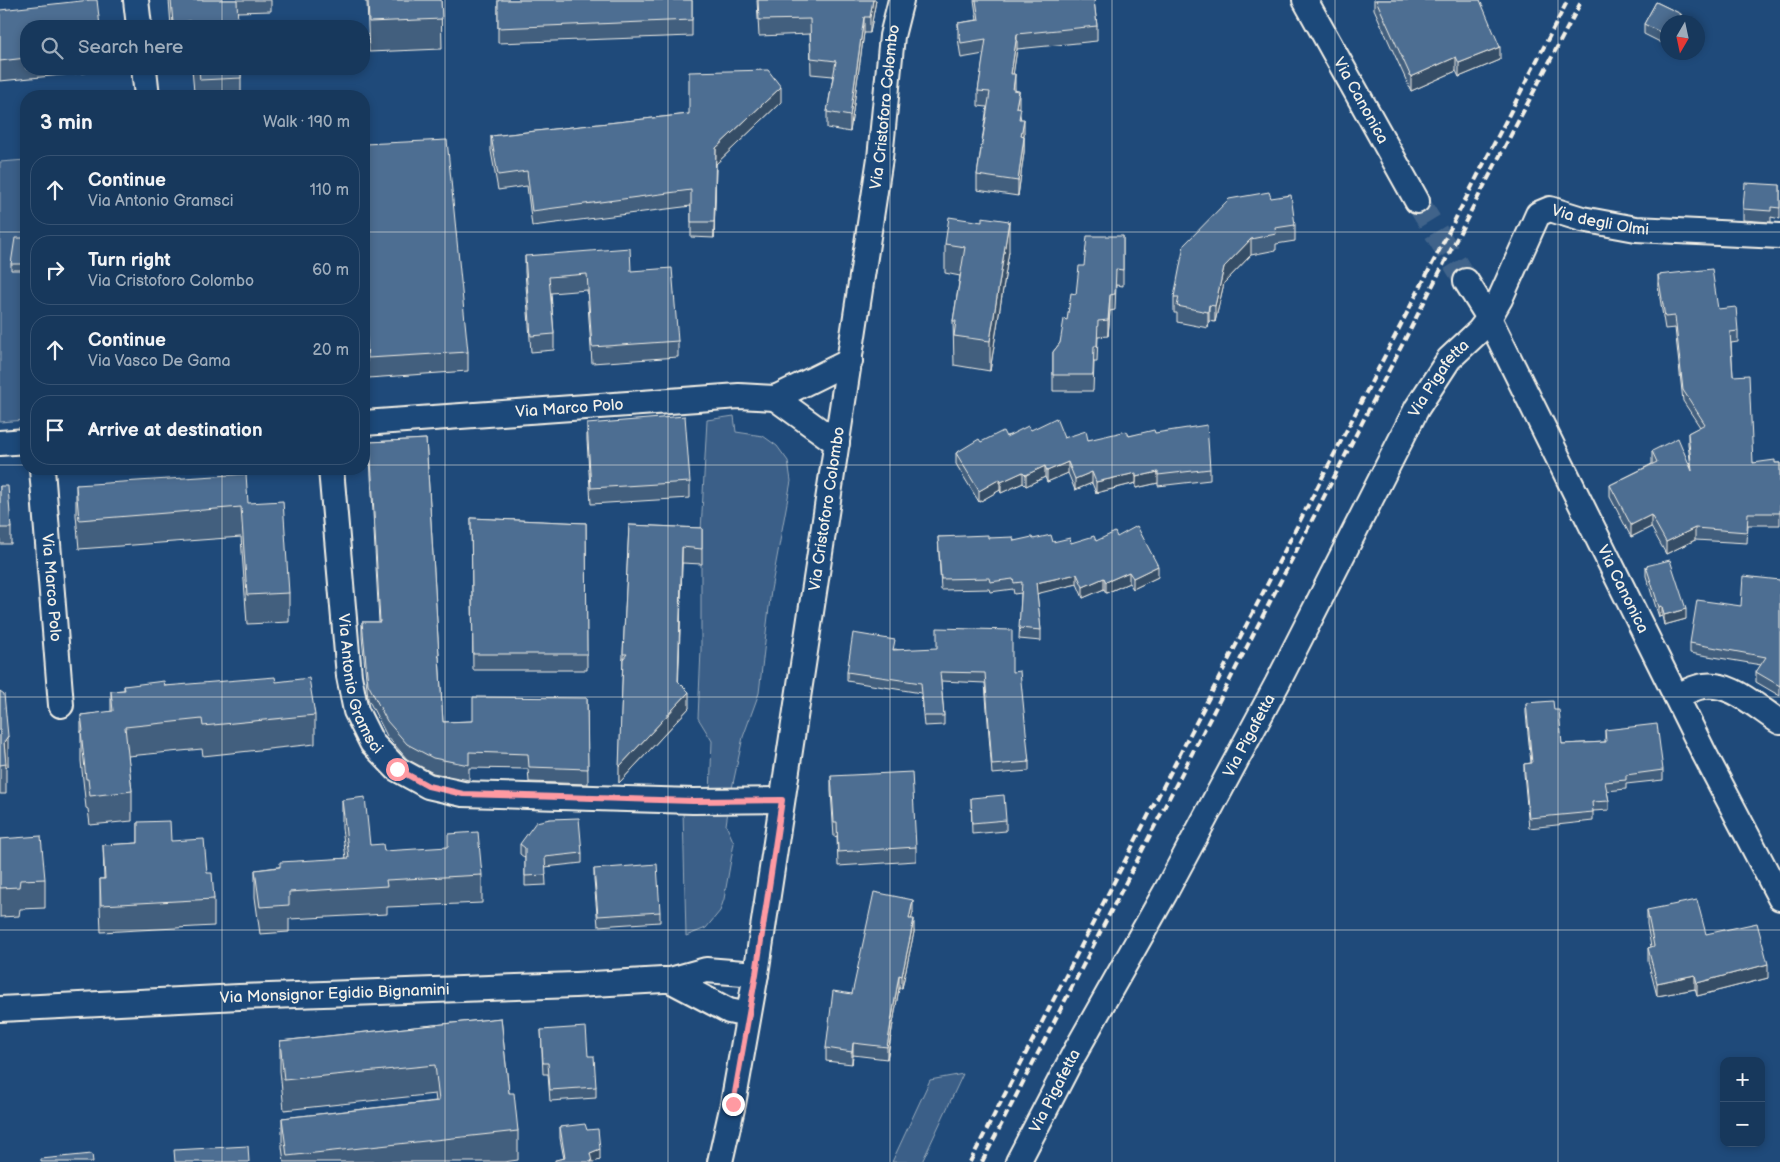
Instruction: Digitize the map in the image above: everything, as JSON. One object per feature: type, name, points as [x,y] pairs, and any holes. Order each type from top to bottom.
[{"type":"street","points":[[136,0],[138,20]]},
{"type":"street","name":"Via Cristoforo Colombo","points":[[720,1162],[733,1104],[756,974],[850,361],[880,158],[892,36],[900,0]]},
{"type":"street","name":"Via Canonica","points":[[1305,0],[1417,201]]},
{"type":"street","points":[[144,75],[146,90]]},
{"type":"street","name":"Via degli Olmi","points":[[1489,318],[1500,299],[1538,214],[1550,209],[1582,219],[1636,229],[1780,236]]},
{"type":"street","name":"Via Canonica","points":[[1466,281],[1489,318],[1676,696],[1780,898]]},
{"type":"street","name":"Via Pigafetta","points":[[1018,1162],[1074,1054],[1165,893],[1277,684],[1417,408],[1449,359],[1479,331],[1489,318]]},
{"type":"street","name":"Via Marco Polo","points":[[370,423],[739,396],[776,398],[850,361]]},
{"type":"street","points":[[776,398],[837,443]]},
{"type":"street","points":[[0,443],[20,441]]},
{"type":"street","name":"Via Marco Polo","points":[[42,475],[61,705]]},
{"type":"street","name":"Via Antonio Gramsci","points":[[332,475],[349,676],[356,712],[372,743],[397,769],[428,786],[463,794],[693,801],[782,800]]},
{"type":"street","points":[[1676,696],[1700,687],[1716,686],[1738,694],[1780,722]]},
{"type":"street","name":"Via Monsignor Egidio Bignamini","points":[[0,1009],[239,997],[670,980],[706,970],[756,974]]},
{"type":"street","points":[[670,980],[729,1011],[748,1015]]},
{"type":"shaded area","points":[[20,160],[20,420],[0,422],[0,162]]},
{"type":"shaded area","points":[[734,416],[736,432],[763,436],[777,446],[788,461],[791,481],[771,590],[759,693],[743,737],[731,793],[710,794],[712,741],[698,718],[701,650],[701,531],[707,420]]},
{"type":"shaded area","points":[[683,811],[728,811],[726,825],[734,843],[720,911],[706,928],[686,936]]},
{"type":"shaded area","points":[[963,1074],[922,1162],[892,1162],[930,1080]]},
{"type":"building","points":[[97,0],[99,20],[20,20],[20,59],[0,61],[0,10]]},
{"type":"building","points":[[171,0],[237,0],[238,20],[173,20]]},
{"type":"building","points":[[368,0],[441,0],[442,19],[370,22]]},
{"type":"building","points":[[498,0],[692,0],[692,20],[498,28]]},
{"type":"building","points":[[758,0],[873,0],[870,17],[864,17],[850,116],[827,112],[836,61],[811,58],[810,19],[759,20]]},
{"type":"building","points":[[976,0],[1094,0],[1097,26],[1017,34],[1011,74],[1015,74],[1013,90],[1019,91],[1016,107],[1021,108],[1019,119],[1024,119],[1021,136],[1024,137],[1018,181],[977,175],[990,92],[978,91],[986,39],[961,43],[958,23],[979,20]]},
{"type":"building","points":[[1376,0],[1480,0],[1500,47],[1459,63],[1456,57],[1411,77]]},
{"type":"building","points":[[1656,2],[1681,14],[1660,15],[1660,32],[1644,24]]},
{"type":"building","points":[[768,70],[781,87],[716,148],[714,222],[691,222],[691,190],[532,211],[527,171],[498,175],[491,136],[689,114],[689,72]]},
{"type":"building","points":[[200,75],[241,75],[241,78],[200,80]]},
{"type":"building","points":[[447,140],[468,352],[370,358],[370,144]]},
{"type":"building","points":[[1745,183],[1780,185],[1780,208],[1771,207],[1771,211],[1743,209]]},
{"type":"building","points":[[1269,192],[1271,198],[1291,195],[1295,225],[1275,228],[1276,234],[1251,239],[1224,267],[1215,306],[1209,305],[1208,312],[1177,306],[1179,297],[1174,297],[1184,245],[1229,199]]},
{"type":"building","points":[[949,217],[982,222],[982,217],[1009,221],[990,341],[954,336],[956,321],[953,321],[965,247],[945,244]]},
{"type":"building","points":[[1087,236],[1123,236],[1123,270],[1116,269],[1115,294],[1110,295],[1108,320],[1098,321],[1097,346],[1094,346],[1093,375],[1053,375],[1053,352],[1060,343],[1064,319],[1067,320],[1071,293],[1076,294],[1079,266],[1084,266]]},
{"type":"building","points":[[15,238],[20,238],[20,264],[11,264]]},
{"type":"building","points":[[630,248],[631,271],[672,268],[678,341],[592,347],[587,274],[549,277],[554,334],[531,336],[525,256]]},
{"type":"building","points":[[1712,269],[1718,309],[1736,307],[1738,331],[1730,332],[1733,376],[1749,375],[1753,463],[1775,460],[1775,463],[1780,463],[1780,513],[1748,513],[1747,532],[1695,528],[1666,542],[1651,515],[1631,525],[1610,485],[1657,462],[1652,451],[1678,438],[1692,471],[1688,433],[1705,424],[1683,390],[1675,316],[1665,317],[1658,275]]},
{"type":"building","points":[[685,416],[690,482],[591,488],[587,424]]},
{"type":"building","points":[[1056,418],[1064,438],[1086,431],[1088,440],[1127,431],[1129,436],[1154,430],[1155,433],[1207,425],[1210,469],[1158,475],[1158,472],[1136,477],[1136,473],[1096,482],[1092,472],[1075,479],[1068,462],[1047,471],[1045,466],[1026,475],[1023,472],[1001,482],[1000,479],[979,491],[956,453],[979,439],[981,442],[1003,431],[1006,437],[1028,426],[1031,430]]},
{"type":"building","points":[[426,439],[439,655],[437,655],[439,657],[443,722],[473,721],[473,697],[587,698],[588,769],[529,767],[528,754],[469,752],[469,765],[433,758],[407,744],[387,721],[368,684],[362,622],[380,622],[370,442]]},
{"type":"building","points":[[246,475],[248,503],[283,501],[289,593],[247,595],[241,507],[79,520],[76,485]]},
{"type":"building","points":[[0,486],[8,486],[11,528],[0,528]]},
{"type":"building","points":[[471,518],[586,523],[587,654],[473,654]]},
{"type":"building","points":[[629,525],[702,528],[702,549],[682,547],[678,681],[689,692],[619,767],[623,659],[627,654],[623,654]]},
{"type":"building","points":[[1137,526],[1158,566],[1133,578],[1129,572],[1106,582],[1104,578],[1083,587],[1077,574],[1036,583],[1041,630],[1019,628],[1022,582],[1014,583],[1013,579],[990,582],[989,578],[941,579],[938,537],[988,535],[988,538],[1013,537],[1014,541],[1051,535],[1053,542],[1070,538],[1071,543],[1094,536],[1096,541],[1115,532],[1117,537]]},
{"type":"building","points":[[1670,560],[1686,609],[1664,615],[1662,606],[1659,607],[1646,566]]},
{"type":"building","points":[[1743,576],[1780,580],[1780,686],[1756,672],[1766,657],[1690,643],[1697,600],[1741,606]]},
{"type":"building","points":[[937,628],[1012,630],[1012,672],[1020,671],[1029,762],[992,765],[985,673],[940,672],[944,716],[924,716],[921,683],[847,672],[853,633],[895,640],[893,650],[937,648]]},
{"type":"building","points":[[275,677],[276,682],[309,678],[315,715],[203,726],[202,719],[125,727],[132,791],[90,796],[88,779],[86,779],[81,715],[113,711],[111,691],[125,690],[124,686],[164,681],[165,686]]},
{"type":"building","points":[[0,691],[4,694],[8,736],[4,742],[6,764],[0,765]]},
{"type":"building","points":[[1553,701],[1554,710],[1559,710],[1562,744],[1606,742],[1605,730],[1657,724],[1663,770],[1626,775],[1626,780],[1605,782],[1609,801],[1592,802],[1593,812],[1529,818],[1524,764],[1532,763],[1526,703]]},
{"type":"building","points":[[912,772],[916,847],[838,852],[837,822],[834,822],[831,776]]},
{"type":"building","points":[[1004,795],[1006,820],[972,823],[971,798]]},
{"type":"building","points":[[365,797],[370,845],[383,844],[384,851],[448,847],[448,834],[478,832],[482,875],[386,880],[387,886],[289,892],[289,905],[260,907],[255,870],[280,867],[280,862],[349,858],[342,800]]},
{"type":"building","points":[[579,818],[582,853],[545,857],[546,875],[525,876],[525,848],[520,844],[536,822],[550,819]]},
{"type":"building","points":[[170,821],[171,841],[204,839],[207,873],[212,873],[214,899],[101,905],[100,879],[105,879],[103,845],[138,843],[138,822]]},
{"type":"building","points":[[41,836],[45,879],[20,880],[19,887],[0,888],[0,839]]},
{"type":"building","points":[[657,864],[660,912],[598,916],[594,869]]},
{"type":"building","points":[[874,892],[913,900],[909,919],[914,919],[902,976],[899,975],[887,1047],[853,1043],[852,1052],[826,1048],[833,991],[852,994]]},
{"type":"building","points":[[1697,900],[1706,934],[1757,923],[1768,964],[1697,983],[1695,975],[1657,983],[1648,948],[1654,946],[1647,910]]},
{"type":"building","points":[[501,1018],[509,1093],[514,1093],[518,1131],[287,1156],[282,1118],[439,1101],[435,1065],[284,1080],[280,1041]]},
{"type":"building","points":[[586,1027],[588,1056],[594,1056],[596,1087],[550,1090],[548,1063],[543,1063],[541,1030]]},
{"type":"building","points":[[585,1124],[587,1130],[598,1129],[600,1149],[590,1153],[592,1162],[555,1162],[555,1160],[565,1158],[560,1127]]},
{"type":"building","points":[[248,1146],[249,1162],[175,1162],[174,1150]]},
{"type":"building","points":[[92,1154],[93,1162],[41,1162],[41,1159]]},
{"type":"tunnel","points":[[1417,201],[1466,281]]},
{"type":"railway","points":[[970,1162],[1568,0]]},
{"type":"railway","points":[[982,1162],[1474,205],[1582,0]]},
{"type":"route","points":[[397,769],[428,786],[463,794],[693,801],[782,800],[756,974],[733,1104]]}]
